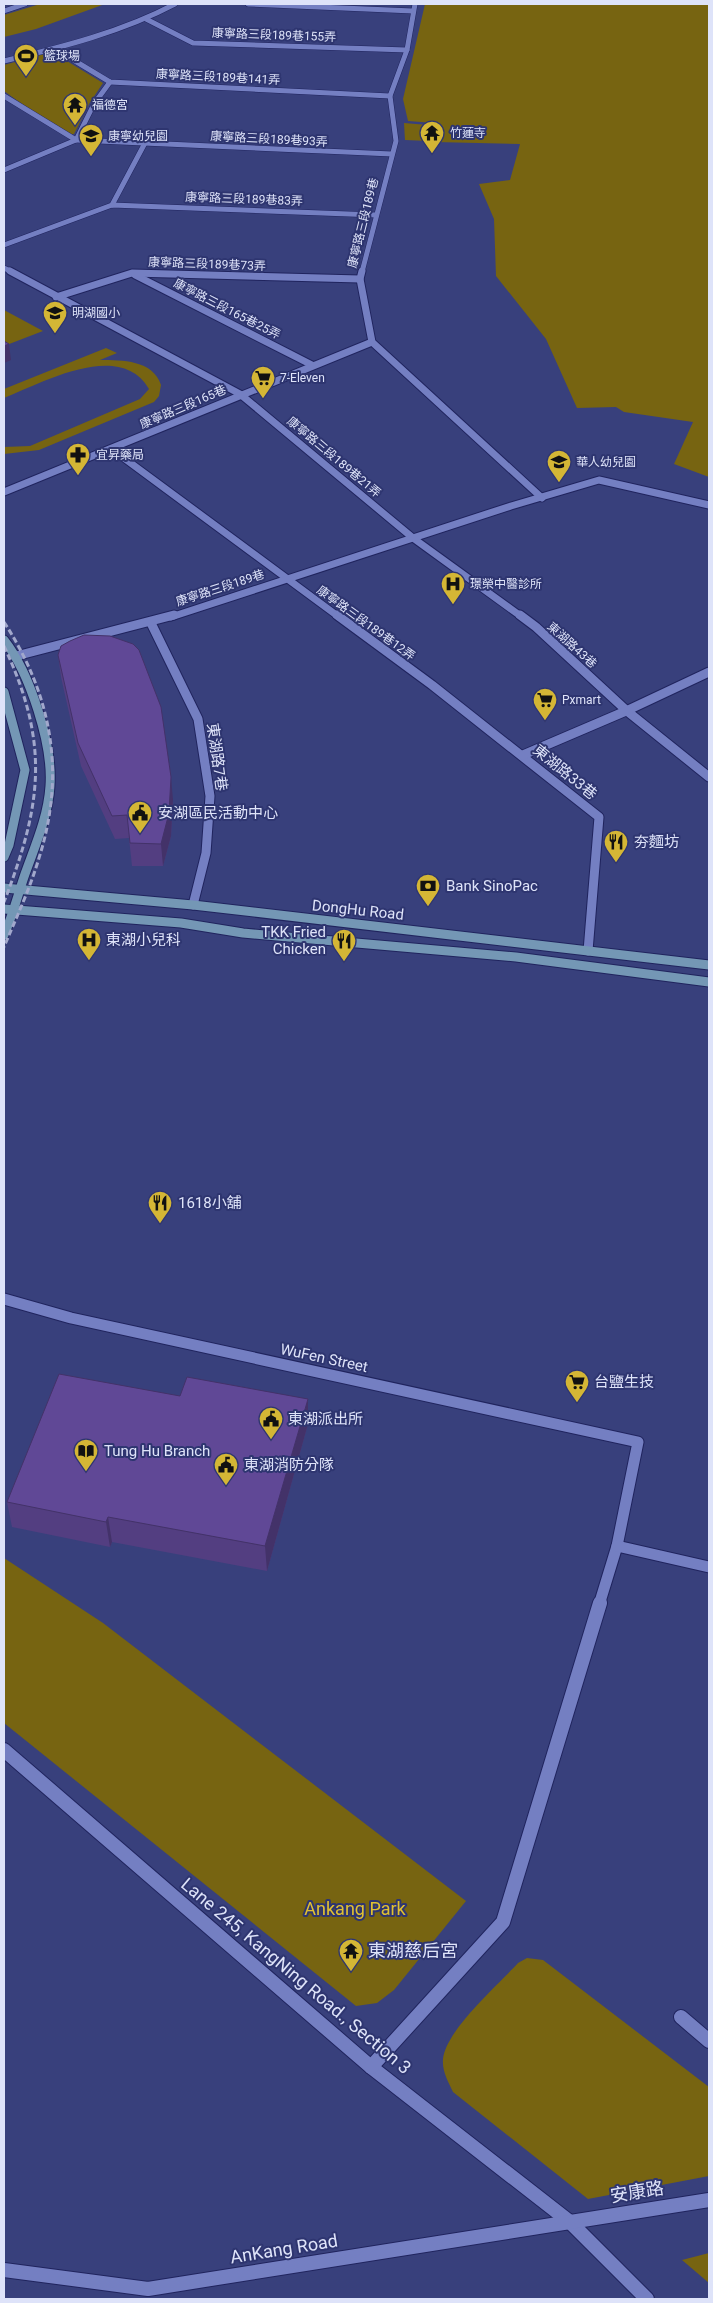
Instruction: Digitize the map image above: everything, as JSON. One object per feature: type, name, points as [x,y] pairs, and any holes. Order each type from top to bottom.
[{"type":"street","points":[[4,10],[25,4]]},
{"type":"street","points":[[4,61],[55,49],[146,19],[175,4]]},
{"type":"street","points":[[248,4],[413,11]]},
{"type":"street","name":"康寧路三段189巷","points":[[372,342],[360,280],[396,141],[390,96],[407,50],[415,4]]},
{"type":"street","name":"康寧路三段189巷155弄","points":[[146,19],[193,43],[407,50]]},
{"type":"street","name":"康寧路三段189巷141弄","points":[[55,49],[110,82],[390,96]]},
{"type":"street","points":[[4,170],[76,140],[94,104],[110,82]]},
{"type":"street","points":[[4,96],[76,140]]},
{"type":"street","name":"康寧路三段189巷93弄","points":[[76,140],[392,154]]},
{"type":"street","points":[[4,245],[112,205],[145,143]]},
{"type":"street","name":"康寧路三段189巷83弄","points":[[112,205],[376,215]]},
{"type":"street","name":"康寧路三段189巷21弄","points":[[4,268],[240,394],[413,538]]},
{"type":"street","name":"康寧路三段189巷73弄","points":[[56,297],[132,273],[360,280]]},
{"type":"street","name":"康寧路三段165巷25弄","points":[[132,273],[312,365]]},
{"type":"street","points":[[372,342],[542,498]]},
{"type":"street","name":"康寧路三段165巷","points":[[4,492],[113,450],[240,394],[372,342]]},
{"type":"street","name":"康寧路三段189巷12弄","points":[[113,450],[432,685]]},
{"type":"street","name":"康寧路三段189巷","points":[[16,656],[151,623],[286,578],[599,480],[709,505]]},
{"type":"street","name":"東湖路43巷","points":[[413,538],[536,626],[628,711],[709,777]]},
{"type":"street","name":"東湖路7巷","points":[[151,623],[198,719],[210,796],[206,854],[193,905]]},
{"type":"street","points":[[4,640],[16,656],[32,696],[46,741],[50,785],[42,830],[20,889],[15,911],[4,936]]},
{"type":"street","points":[[522,755],[628,711],[709,672]]},
{"type":"street","name":"東湖路33巷","points":[[432,685],[599,817],[588,950]]},
{"type":"street","points":[[4,692],[25,770],[9,845],[4,857]]},
{"type":"street","name":"DongHu Road","points":[[4,888],[193,905],[709,965]]},
{"type":"street","points":[[4,909],[181,923],[243,933],[516,957],[709,982]]},
{"type":"street","name":"WuFen Street","points":[[4,1299],[70,1318],[638,1442],[617,1546]]},
{"type":"street","points":[[371,2067],[503,1922],[617,1546],[709,1567]]},
{"type":"street","name":"Lane 245, KangNing Road., Section 3","points":[[4,1750],[371,2067],[570,2222],[647,2299]]},
{"type":"street","points":[[681,2017],[709,2041]]},
{"type":"street","name":"安康路","points":[[570,2222],[709,2200]]},
{"type":"street","name":"AnKang Road","points":[[4,2270],[148,2290],[570,2222]]},
{"type":"green space","points":[[40,4],[105,4],[36,29],[4,37],[4,15]]},
{"type":"green space","points":[[425,4],[709,4],[709,477],[674,464],[693,422],[624,412],[616,407],[577,408],[546,339],[496,276],[494,219],[479,184],[510,180],[520,144],[435,142],[434,123],[408,121],[403,99]]},
{"type":"green space","points":[[52,52],[103,83],[89,104],[74,134],[65,135],[4,91],[4,65]]},
{"type":"green space","points":[[404,123],[428,125],[429,141],[405,140]]},
{"type":"green space","points":[[4,310],[43,331],[4,346]]},
{"type":"green space","points":[[106,348],[117,353],[100,360],[136,363],[144,366],[157,377],[161,385],[159,396],[154,402],[39,450],[4,454],[4,447],[30,446],[140,399],[149,389],[136,374],[119,367],[100,366],[59,375],[4,398],[4,389]]},
{"type":"green space","name":"Ankang Park","points":[[4,1558],[103,1623],[466,1901],[394,1990],[377,2003],[356,2006],[4,1723]]},
{"type":"green space","points":[[527,1958],[543,1960],[709,2087],[709,2176],[588,2199],[453,2092],[443,2068],[446,2047],[474,2008],[518,1963]]},
{"type":"green space","points":[[709,2253],[709,2283],[682,2260]]},
{"type":"building","points":[[84,635],[110,636],[133,644],[139,650],[161,707],[171,777],[169,813],[161,844],[130,843],[127,815],[112,816],[78,743],[58,655],[61,646]]},
{"type":"building","points":[[59,1374],[180,1396],[187,1377],[308,1399],[265,1546],[108,1517],[106,1522],[7,1502]]},
{"type":"railway","points":[[4,622],[34,678],[50,736],[52,765],[52,796],[39,858],[4,947]]},
{"type":"railway","points":[[4,646],[19,681],[29,714],[36,774],[27,834],[4,902]]},
{"type":"place","name":"籃球場","points":[[26,77]]},
{"type":"place","name":"福德宮","points":[[75,126]]},
{"type":"place","name":"竹蓮寺","points":[[432,154]]},
{"type":"place","name":"康寧幼兒園","points":[[91,157]]},
{"type":"place","name":"明湖國小","points":[[55,334]]},
{"type":"place","name":"7-Eleven","points":[[263,399]]},
{"type":"place","name":"宜昇藥局","points":[[78,476]]},
{"type":"place","name":"華人幼兒園","points":[[559,483]]},
{"type":"place","name":"璟榮中醫診所","points":[[453,605]]},
{"type":"place","name":"Pxmart","points":[[545,721]]},
{"type":"place","name":"安湖區民活動中心","points":[[140,834]]},
{"type":"place","name":"夯麵坊","points":[[616,863]]},
{"type":"place","name":"Bank SinoPac","points":[[428,907]]},
{"type":"place","name":"東湖小兒科","points":[[89,961]]},
{"type":"place","name":"TKK Fried Chicken","points":[[344,962]]},
{"type":"place","name":"1618小舖","points":[[160,1224]]},
{"type":"place","name":"台鹽生技","points":[[577,1403]]},
{"type":"place","name":"東湖派出所","points":[[271,1440]]},
{"type":"place","name":"Tung Hu Branch","points":[[86,1472]]},
{"type":"place","name":"東湖消防分隊","points":[[226,1486]]},
{"type":"place","name":"東湖慈后宮","points":[[351,1972]]}]
